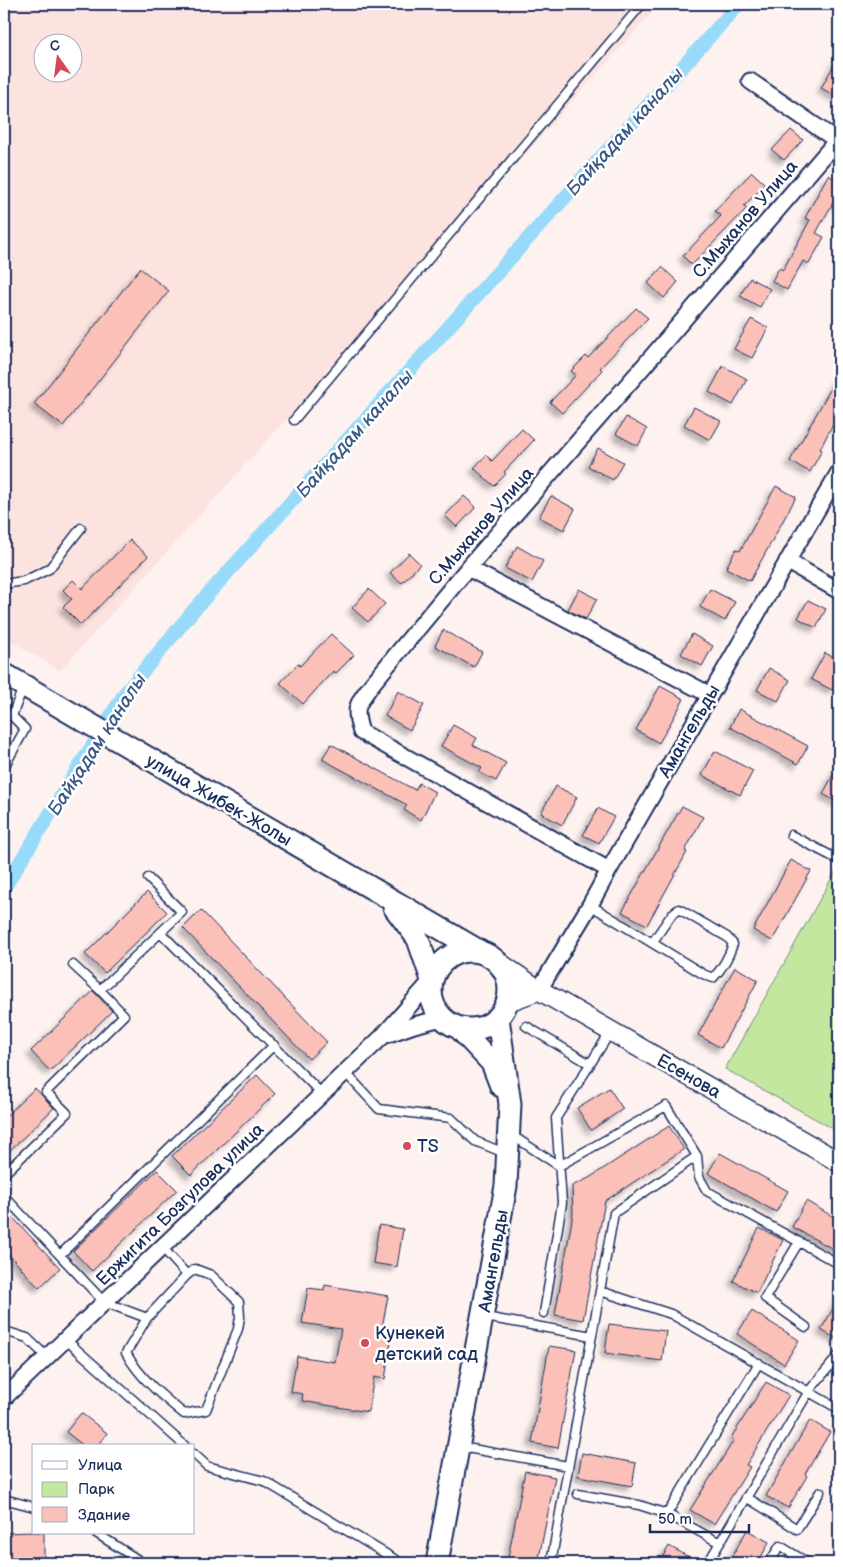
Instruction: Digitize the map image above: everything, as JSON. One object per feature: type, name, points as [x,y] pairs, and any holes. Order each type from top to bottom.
[{"type":"main road","name":"улица Жибек-Жолы","points":[[4,674],[489,957]]},
{"type":"main road","points":[[388,899],[418,939],[432,980],[432,1001],[451,1024],[492,1063],[510,1104]]},
{"type":"main road","points":[[432,980],[442,963],[460,952],[489,957],[508,980],[503,1010],[480,1029],[451,1024]]},
{"type":"main road","name":"Амангельды","points":[[437,1563],[506,1186],[510,1104],[503,1010]]},
{"type":"street","points":[[750,80],[839,140]]},
{"type":"street","name":"С.Мыханов Улица","points":[[609,870],[361,732],[356,715],[358,703],[468,568],[839,140]]},
{"type":"street","name":"Амангельды","points":[[539,990],[590,905],[839,472]]},
{"type":"street","points":[[787,561],[839,591]]},
{"type":"street","points":[[468,568],[710,695]]},
{"type":"street","name":"Есенова","points":[[489,957],[539,990],[839,1162]]},
{"type":"street","name":"Ержигита Бозгулова улица","points":[[4,1398],[382,1037],[432,980]]},
{"type":"street","points":[[503,1010],[539,990]]},
{"type":"street","points":[[382,1037],[414,1025],[451,1024]]},
{"type":"lane","points":[[294,420],[642,4]]},
{"type":"lane","points":[[4,584],[24,581],[49,569],[81,528]]},
{"type":"lane","points":[[12,716],[24,686]]},
{"type":"lane","points":[[4,713],[12,716],[25,729],[4,768]]},
{"type":"lane","points":[[791,836],[839,860]]},
{"type":"lane","points":[[100,990],[182,912],[148,878]]},
{"type":"lane","points":[[590,905],[652,943],[703,974],[713,978],[730,954],[733,944],[727,936],[679,908],[672,914],[652,943]]},
{"type":"lane","points":[[161,932],[322,1094]]},
{"type":"lane","points":[[4,1174],[67,1113],[46,1092],[124,1015],[73,965]]},
{"type":"lane","points":[[526,1026],[590,1064]]},
{"type":"lane","points":[[544,1312],[562,1203],[556,1118],[611,1030]]},
{"type":"lane","points":[[60,1255],[274,1045]]},
{"type":"lane","points":[[345,1072],[379,1109],[451,1118],[475,1141],[508,1154]]},
{"type":"lane","points":[[559,1166],[666,1106],[697,1156],[699,1177],[706,1191],[839,1264]]},
{"type":"lane","points":[[508,1133],[559,1166]]},
{"type":"lane","points":[[551,1563],[614,1213],[697,1156]]},
{"type":"lane","points":[[4,1196],[104,1302],[148,1318]]},
{"type":"lane","points":[[799,1242],[765,1298],[806,1327]]},
{"type":"lane","points":[[162,1247],[187,1275]]},
{"type":"lane","points":[[195,1269],[211,1275],[239,1302],[240,1317],[238,1329],[206,1410],[184,1414],[153,1388],[131,1361],[126,1353],[148,1318],[187,1275],[195,1269]]},
{"type":"lane","points":[[600,1291],[671,1314],[839,1409]]},
{"type":"lane","points":[[483,1316],[592,1336]]},
{"type":"lane","points":[[4,1328],[8,1332],[27,1338],[46,1357]]},
{"type":"lane","points":[[66,1339],[183,1444]]},
{"type":"lane","points":[[708,1563],[808,1392],[839,1354]]},
{"type":"lane","points":[[667,1514],[758,1363]]},
{"type":"lane","points":[[459,1447],[568,1466]]},
{"type":"lane","points":[[195,1455],[207,1466],[264,1482],[401,1563]]},
{"type":"lane","points":[[746,1497],[797,1529],[820,1492]]},
{"type":"lane","points":[[578,1494],[639,1505],[667,1514],[720,1543]]},
{"type":"lane","points":[[4,1499],[32,1506]]},
{"type":"lane","points":[[98,1534],[143,1563]]},
{"type":"lane","points":[[769,1563],[780,1546],[808,1563]]},
{"type":"shaded area","points":[[4,4],[660,4],[60,671],[4,637]]},
{"type":"green space","points":[[839,865],[839,1132],[725,1069]]},
{"type":"building","points":[[839,56],[839,98],[821,88]]},
{"type":"building","points":[[791,130],[803,140],[784,160],[772,150]]},
{"type":"building","points":[[752,172],[765,184],[744,206],[747,208],[692,265],[683,256],[721,216],[715,211]]},
{"type":"building","points":[[828,175],[839,181],[839,204],[834,201],[816,233],[824,237],[809,264],[803,261],[787,290],[772,281],[779,268],[783,270],[810,220],[805,218]]},
{"type":"building","points":[[662,267],[678,282],[664,298],[648,283]]},
{"type":"building","points":[[140,268],[169,291],[63,426],[34,404]]},
{"type":"building","points":[[750,278],[770,289],[760,307],[740,296]]},
{"type":"building","points":[[636,308],[648,318],[600,368],[602,370],[562,413],[550,402],[576,375],[571,371],[586,356],[588,358]]},
{"type":"building","points":[[751,319],[768,328],[752,358],[734,349]]},
{"type":"building","points":[[723,366],[747,379],[733,405],[709,392]]},
{"type":"building","points":[[839,374],[839,422],[835,420],[810,472],[790,461]]},
{"type":"building","points":[[694,407],[721,421],[710,440],[684,425]]},
{"type":"building","points":[[626,417],[647,429],[638,446],[616,434]]},
{"type":"building","points":[[522,429],[534,440],[504,472],[506,474],[494,486],[474,468],[486,455],[492,461]]},
{"type":"building","points":[[598,448],[623,462],[613,480],[588,466]]},
{"type":"building","points":[[776,486],[796,497],[750,581],[726,568],[736,549],[740,551]]},
{"type":"building","points":[[464,496],[476,507],[457,527],[445,516]]},
{"type":"building","points":[[551,496],[575,509],[564,530],[539,517]]},
{"type":"building","points":[[130,540],[148,556],[81,625],[63,607],[72,599],[63,590],[73,580],[82,589]]},
{"type":"building","points":[[517,546],[543,561],[532,582],[505,568]]},
{"type":"building","points":[[409,553],[420,564],[402,583],[390,573]]},
{"type":"building","points":[[369,589],[385,604],[368,622],[352,608]]},
{"type":"building","points":[[579,589],[597,599],[586,619],[568,610]]},
{"type":"building","points":[[710,589],[735,602],[725,621],[700,607]]},
{"type":"building","points":[[808,600],[826,609],[816,628],[798,618]]},
{"type":"building","points":[[443,630],[482,652],[474,667],[435,646]]},
{"type":"building","points":[[331,634],[354,655],[336,673],[333,671],[303,704],[280,683],[298,664],[300,666]]},
{"type":"building","points":[[692,634],[713,646],[702,666],[681,654]]},
{"type":"building","points":[[825,653],[839,660],[839,676],[832,690],[811,679]]},
{"type":"building","points":[[769,668],[790,680],[778,701],[757,690]]},
{"type":"building","points":[[660,686],[684,699],[659,743],[636,730]]},
{"type":"building","points":[[398,691],[424,705],[410,730],[385,716]]},
{"type":"building","points":[[739,709],[808,746],[798,764],[730,727]]},
{"type":"building","points":[[453,725],[477,738],[473,745],[506,763],[496,781],[479,772],[482,768],[441,746]]},
{"type":"building","points":[[331,744],[415,790],[419,783],[435,792],[421,820],[404,810],[407,805],[322,759]]},
{"type":"building","points":[[715,751],[753,771],[740,795],[702,775]]},
{"type":"building","points":[[839,764],[839,803],[823,794]]},
{"type":"building","points":[[556,786],[577,797],[562,825],[541,813]]},
{"type":"building","points":[[682,806],[703,817],[685,851],[687,852],[647,925],[622,912]]},
{"type":"building","points":[[598,808],[614,817],[599,843],[583,835]]},
{"type":"building","points":[[791,860],[811,871],[772,941],[753,930]]},
{"type":"building","points":[[147,892],[167,912],[105,973],[85,954]]},
{"type":"building","points":[[201,910],[327,1042],[309,1059],[183,928]]},
{"type":"building","points":[[735,967],[758,980],[721,1048],[698,1035]]},
{"type":"building","points":[[93,991],[112,1011],[50,1071],[31,1051]]},
{"type":"building","points":[[257,1075],[275,1094],[191,1175],[172,1156]]},
{"type":"building","points":[[35,1088],[54,1108],[4,1156],[4,1118]]},
{"type":"building","points":[[609,1088],[623,1109],[591,1130],[577,1108]]},
{"type":"building","points":[[669,1126],[684,1149],[605,1201],[583,1320],[555,1315],[573,1214],[572,1186],[589,1178]]},
{"type":"building","points":[[720,1153],[788,1191],[776,1212],[708,1173]]},
{"type":"building","points":[[157,1170],[177,1190],[92,1271],[73,1251]]},
{"type":"building","points":[[806,1201],[839,1220],[839,1252],[792,1227]]},
{"type":"building","points":[[4,1208],[60,1268],[39,1288],[4,1249]]},
{"type":"building","points":[[379,1225],[403,1229],[397,1267],[373,1263]]},
{"type":"building","points":[[759,1228],[783,1240],[757,1293],[733,1281]]},
{"type":"building","name":"Кунекей детский сад","points":[[325,1285],[388,1296],[382,1328],[393,1330],[385,1379],[374,1377],[368,1412],[302,1401],[303,1394],[291,1392],[297,1356],[335,1362],[341,1329],[302,1323],[308,1288],[324,1290]]},
{"type":"building","points":[[839,1298],[839,1340],[821,1330]]},
{"type":"building","points":[[752,1311],[799,1340],[784,1364],[737,1334]]},
{"type":"building","points":[[609,1324],[666,1331],[662,1361],[605,1353]]},
{"type":"building","points":[[549,1346],[576,1350],[558,1448],[532,1443]]},
{"type":"building","points":[[766,1382],[789,1395],[746,1465],[750,1467],[714,1524],[690,1510],[734,1440],[731,1438]]},
{"type":"building","points":[[81,1413],[107,1433],[99,1444],[81,1444],[66,1432]]},
{"type":"building","points":[[810,1420],[830,1432],[805,1474],[807,1476],[788,1508],[766,1496]]},
{"type":"building","points":[[582,1453],[636,1463],[632,1486],[578,1476]]},
{"type":"building","points":[[525,1471],[555,1477],[538,1563],[507,1563]]},
{"type":"building","points":[[747,1530],[769,1542],[758,1563],[728,1563]]},
{"type":"building","points":[[32,1532],[32,1534],[44,1534],[44,1563],[4,1563],[4,1533]]},
{"type":"building","points":[[669,1546],[700,1563],[659,1563]]},
{"type":"waterway","name":"Байқадам каналы","points":[[4,888],[125,693],[193,611],[739,4]]},
{"type":"place","name":"TS","points":[[407,1146]]},
{"type":"place","name":"Кунекей детский сад","points":[[365,1343]]}]
